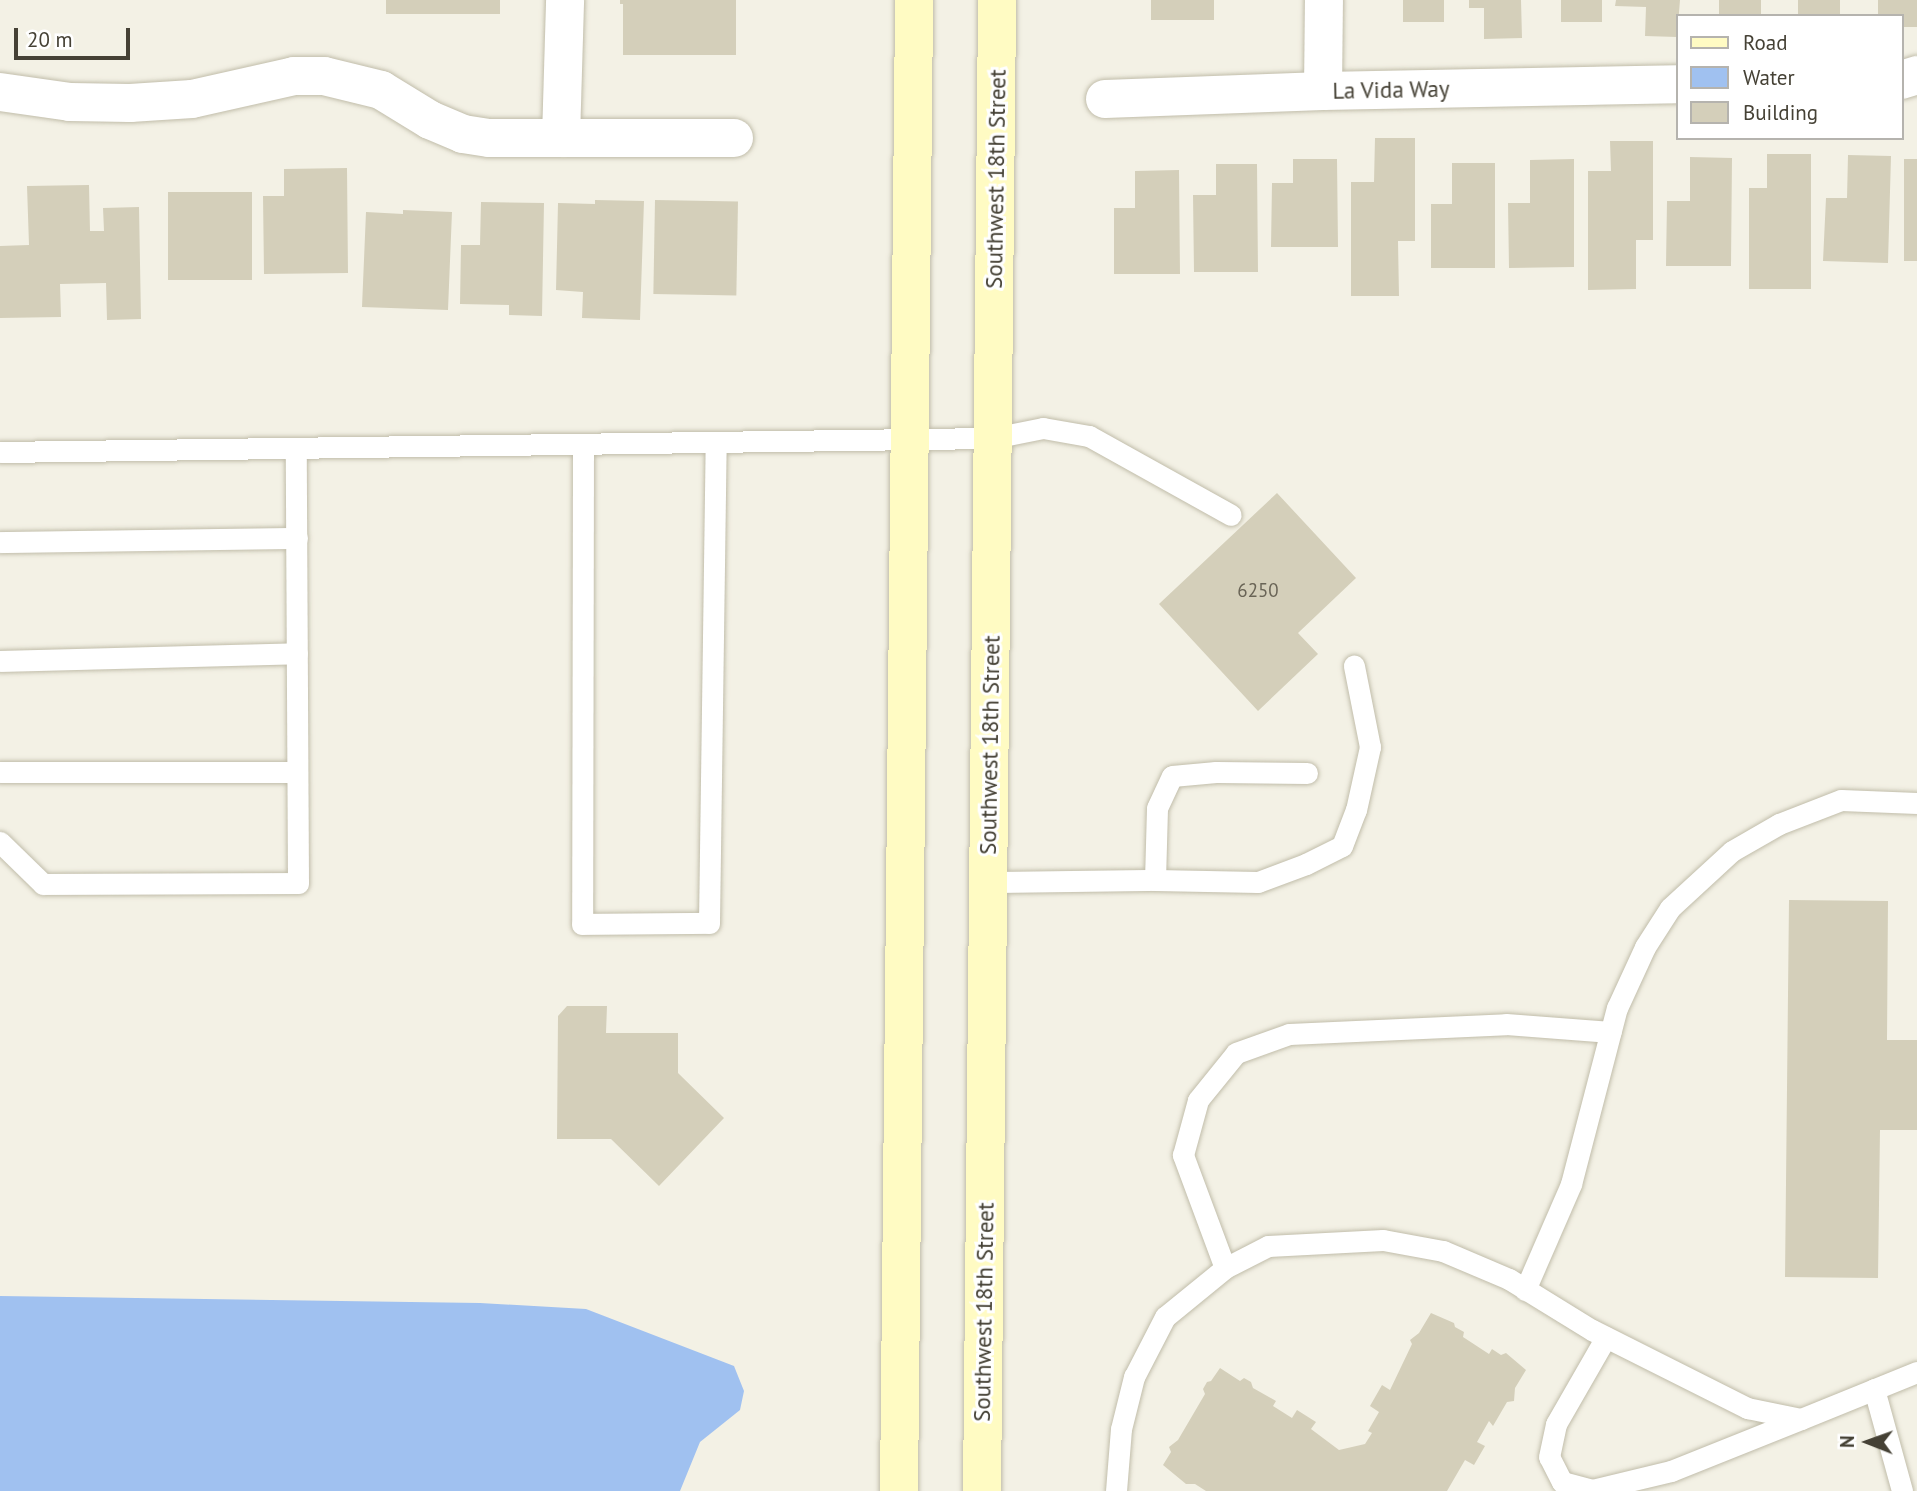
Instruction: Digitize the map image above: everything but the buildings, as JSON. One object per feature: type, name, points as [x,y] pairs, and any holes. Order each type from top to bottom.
[{"type":"main road","points":[[899,1491],[914,0]]},
{"type":"main road","name":"Southwest 18th Street","points":[[982,1491],[998,0]]},
{"type":"street","points":[[561,138],[565,0]]},
{"type":"street","points":[[1323,91],[1324,0]]},
{"type":"street","points":[[0,92],[70,102],[130,103],[191,99],[294,76],[324,76],[381,90],[430,120],[463,134],[489,138],[734,138]]},
{"type":"street","name":"La Vida Way","points":[[1105,99],[1323,91],[1675,85]]},
{"type":"lane","points":[[0,452],[993,438],[1043,428],[1089,436],[1231,515]]},
{"type":"lane","points":[[583,444],[582,924],[709,923],[716,442]]},
{"type":"lane","points":[[0,842],[43,884],[298,883],[296,449]]},
{"type":"lane","points":[[0,542],[297,538]]},
{"type":"lane","points":[[0,661],[297,653]]},
{"type":"lane","points":[[988,883],[1155,880],[1258,882],[1306,864],[1342,846],[1356,810],[1370,747],[1354,666]]},
{"type":"lane","points":[[0,772],[297,772]]},
{"type":"lane","points":[[1155,880],[1157,808],[1172,776],[1216,772],[1307,773]]},
{"type":"lane","points":[[1525,1290],[1571,1184],[1617,1008],[1640,960],[1670,908],[1732,851],[1779,824],[1841,800],[1917,803]]},
{"type":"lane","points":[[1225,1268],[1183,1155],[1198,1100],[1236,1054],[1289,1034],[1506,1024],[1611,1032]]},
{"type":"lane","points":[[1116,1491],[1121,1429],[1133,1377],[1165,1317],[1225,1268],[1268,1246],[1323,1241],[1383,1240],[1443,1251],[1525,1290],[1606,1337],[1747,1408],[1801,1419]]},
{"type":"lane","points":[[1606,1337],[1556,1424],[1549,1457],[1562,1482],[1592,1490],[1671,1471],[1917,1372]]},
{"type":"lane","points":[[1874,1389],[1902,1491]]},
{"type":"water","points":[[0,1296],[480,1303],[586,1309],[734,1366],[744,1391],[740,1410],[700,1442],[680,1491],[0,1491]]}]
